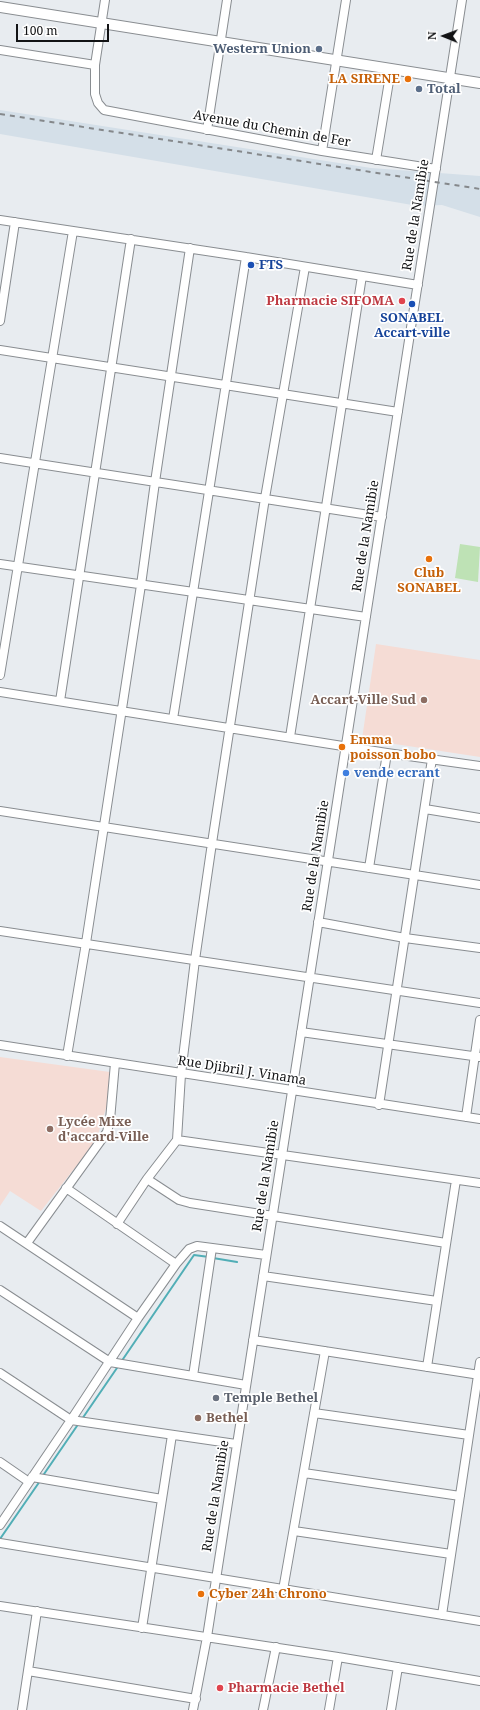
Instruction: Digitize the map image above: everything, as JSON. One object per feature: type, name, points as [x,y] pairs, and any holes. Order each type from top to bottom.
[{"type":"main road","points":[[0,7],[480,83]]},
{"type":"street","points":[[0,50],[95,64],[105,0]]},
{"type":"street","points":[[206,130],[228,0]]},
{"type":"street","points":[[322,151],[346,0]]},
{"type":"street","name":"Rue de la Namibie","points":[[194,1710],[207,1637],[462,0]]},
{"type":"street","name":"Avenue du Chemin de Fer","points":[[95,64],[95,94],[98,103],[104,110],[322,151],[436,169]]},
{"type":"street","points":[[376,160],[391,69]]},
{"type":"street","points":[[0,220],[246,256],[418,285]]},
{"type":"street","points":[[0,321],[15,222]]},
{"type":"street","points":[[0,674],[73,231]]},
{"type":"street","points":[[60,701],[131,239]]},
{"type":"street","points":[[67,1056],[86,943],[141,585],[170,377],[190,248]]},
{"type":"street","points":[[172,719],[246,256]]},
{"type":"street","points":[[117,1224],[147,1179],[177,1140],[182,1074],[195,960],[212,843],[231,728],[265,498],[305,267]]},
{"type":"street","points":[[290,737],[362,276]]},
{"type":"street","points":[[0,350],[398,412]]},
{"type":"street","points":[[0,458],[95,474],[265,498],[382,517]]},
{"type":"street","points":[[0,564],[366,617]]},
{"type":"street","points":[[0,692],[387,753],[480,766]]},
{"type":"street","points":[[369,868],[387,753]]},
{"type":"street","points":[[379,1105],[432,759]]},
{"type":"street","points":[[425,809],[480,818]]},
{"type":"street","points":[[0,811],[480,885]]},
{"type":"street","points":[[318,922],[405,938],[480,948]]},
{"type":"street","points":[[0,931],[86,943],[396,992],[480,1003]]},
{"type":"street","points":[[466,1117],[477,1057],[480,1020]]},
{"type":"street","points":[[301,1032],[388,1043],[477,1057]]},
{"type":"street","name":"Rue Djibril J. Vinama","points":[[0,1045],[379,1105],[480,1119]]},
{"type":"street","points":[[27,1243],[107,1132],[110,1120],[115,1063]]},
{"type":"street","points":[[177,1140],[480,1183]]},
{"type":"street","points":[[147,1179],[179,1200],[190,1203],[446,1243]]},
{"type":"street","points":[[427,1367],[456,1180]]},
{"type":"street","points":[[66,1188],[176,1264]]},
{"type":"street","points":[[0,1226],[138,1318]]},
{"type":"street","points":[[0,1525],[138,1318],[176,1264],[189,1250],[197,1246],[266,1255]]},
{"type":"street","points":[[193,1376],[212,1248]]},
{"type":"street","points":[[263,1276],[437,1301]]},
{"type":"street","points":[[0,1290],[110,1362],[246,1385]]},
{"type":"street","points":[[253,1340],[479,1375]]},
{"type":"street","points":[[283,1590],[325,1351]]},
{"type":"street","points":[[442,1615],[480,1362]]},
{"type":"street","points":[[0,1373],[71,1420],[236,1444]]},
{"type":"street","points":[[314,1413],[469,1435]]},
{"type":"street","points":[[142,1628],[172,1435]]},
{"type":"street","points":[[0,1462],[30,1479],[162,1499]]},
{"type":"street","points":[[304,1473],[460,1496]]},
{"type":"street","points":[[294,1531],[451,1554]]},
{"type":"street","points":[[0,1543],[480,1621]]},
{"type":"street","points":[[0,1606],[338,1656],[480,1681]]},
{"type":"street","points":[[22,1710],[36,1611]]},
{"type":"street","points":[[263,1710],[276,1647]]},
{"type":"street","points":[[329,1710],[338,1656]]},
{"type":"street","points":[[391,1710],[398,1667]]},
{"type":"street","points":[[28,1671],[196,1699]]},
{"type":"shaded area","points":[[0,110],[371,168],[480,176],[480,217],[442,205],[418,206],[0,134]]},
{"type":"shaded area","name":"Accart-Ville Sud","points":[[376,644],[480,660],[480,757],[362,739]]},
{"type":"shaded area","name":"Lycée Mixe d'accard-Ville","points":[[0,1057],[110,1072],[107,1105],[96,1141],[41,1211],[10,1191],[0,1206]]},
{"type":"green space","points":[[460,544],[480,547],[478,582],[455,578]]},
{"type":"waterway","points":[[121,1362],[194,1255],[209,1257]]},
{"type":"waterway","points":[[213,1258],[237,1262]]},
{"type":"waterway","points":[[82,1419],[119,1365]]},
{"type":"waterway","points":[[42,1477],[79,1423]]},
{"type":"waterway","points":[[0,1539],[40,1481]]},
{"type":"railway","points":[[0,114],[480,189]]},
{"type":"place","name":"Western Union","points":[[319,49]]},
{"type":"place","name":"LA SIRENE","points":[[408,79]]},
{"type":"place","name":"Total","points":[[419,89]]},
{"type":"place","name":"FTS","points":[[251,265]]},
{"type":"place","name":"Pharmacie SIFOMA","points":[[402,301]]},
{"type":"place","name":"SONABEL Accart-ville","points":[[412,304]]},
{"type":"place","name":"Club SONABEL","points":[[429,559]]},
{"type":"place","name":"Accart-Ville Sud","points":[[424,700]]},
{"type":"place","name":"Emma poisson bobo","points":[[342,747]]},
{"type":"place","name":"vende ecrant","points":[[346,773]]},
{"type":"place","name":"Lycée Mixe d'accard-Ville","points":[[50,1129]]},
{"type":"place","name":"Temple Bethel","points":[[216,1398]]},
{"type":"place","name":"Bethel","points":[[198,1418]]},
{"type":"place","name":"Cyber 24h Chrono","points":[[201,1594]]},
{"type":"place","name":"Pharmacie Bethel","points":[[220,1688]]}]
